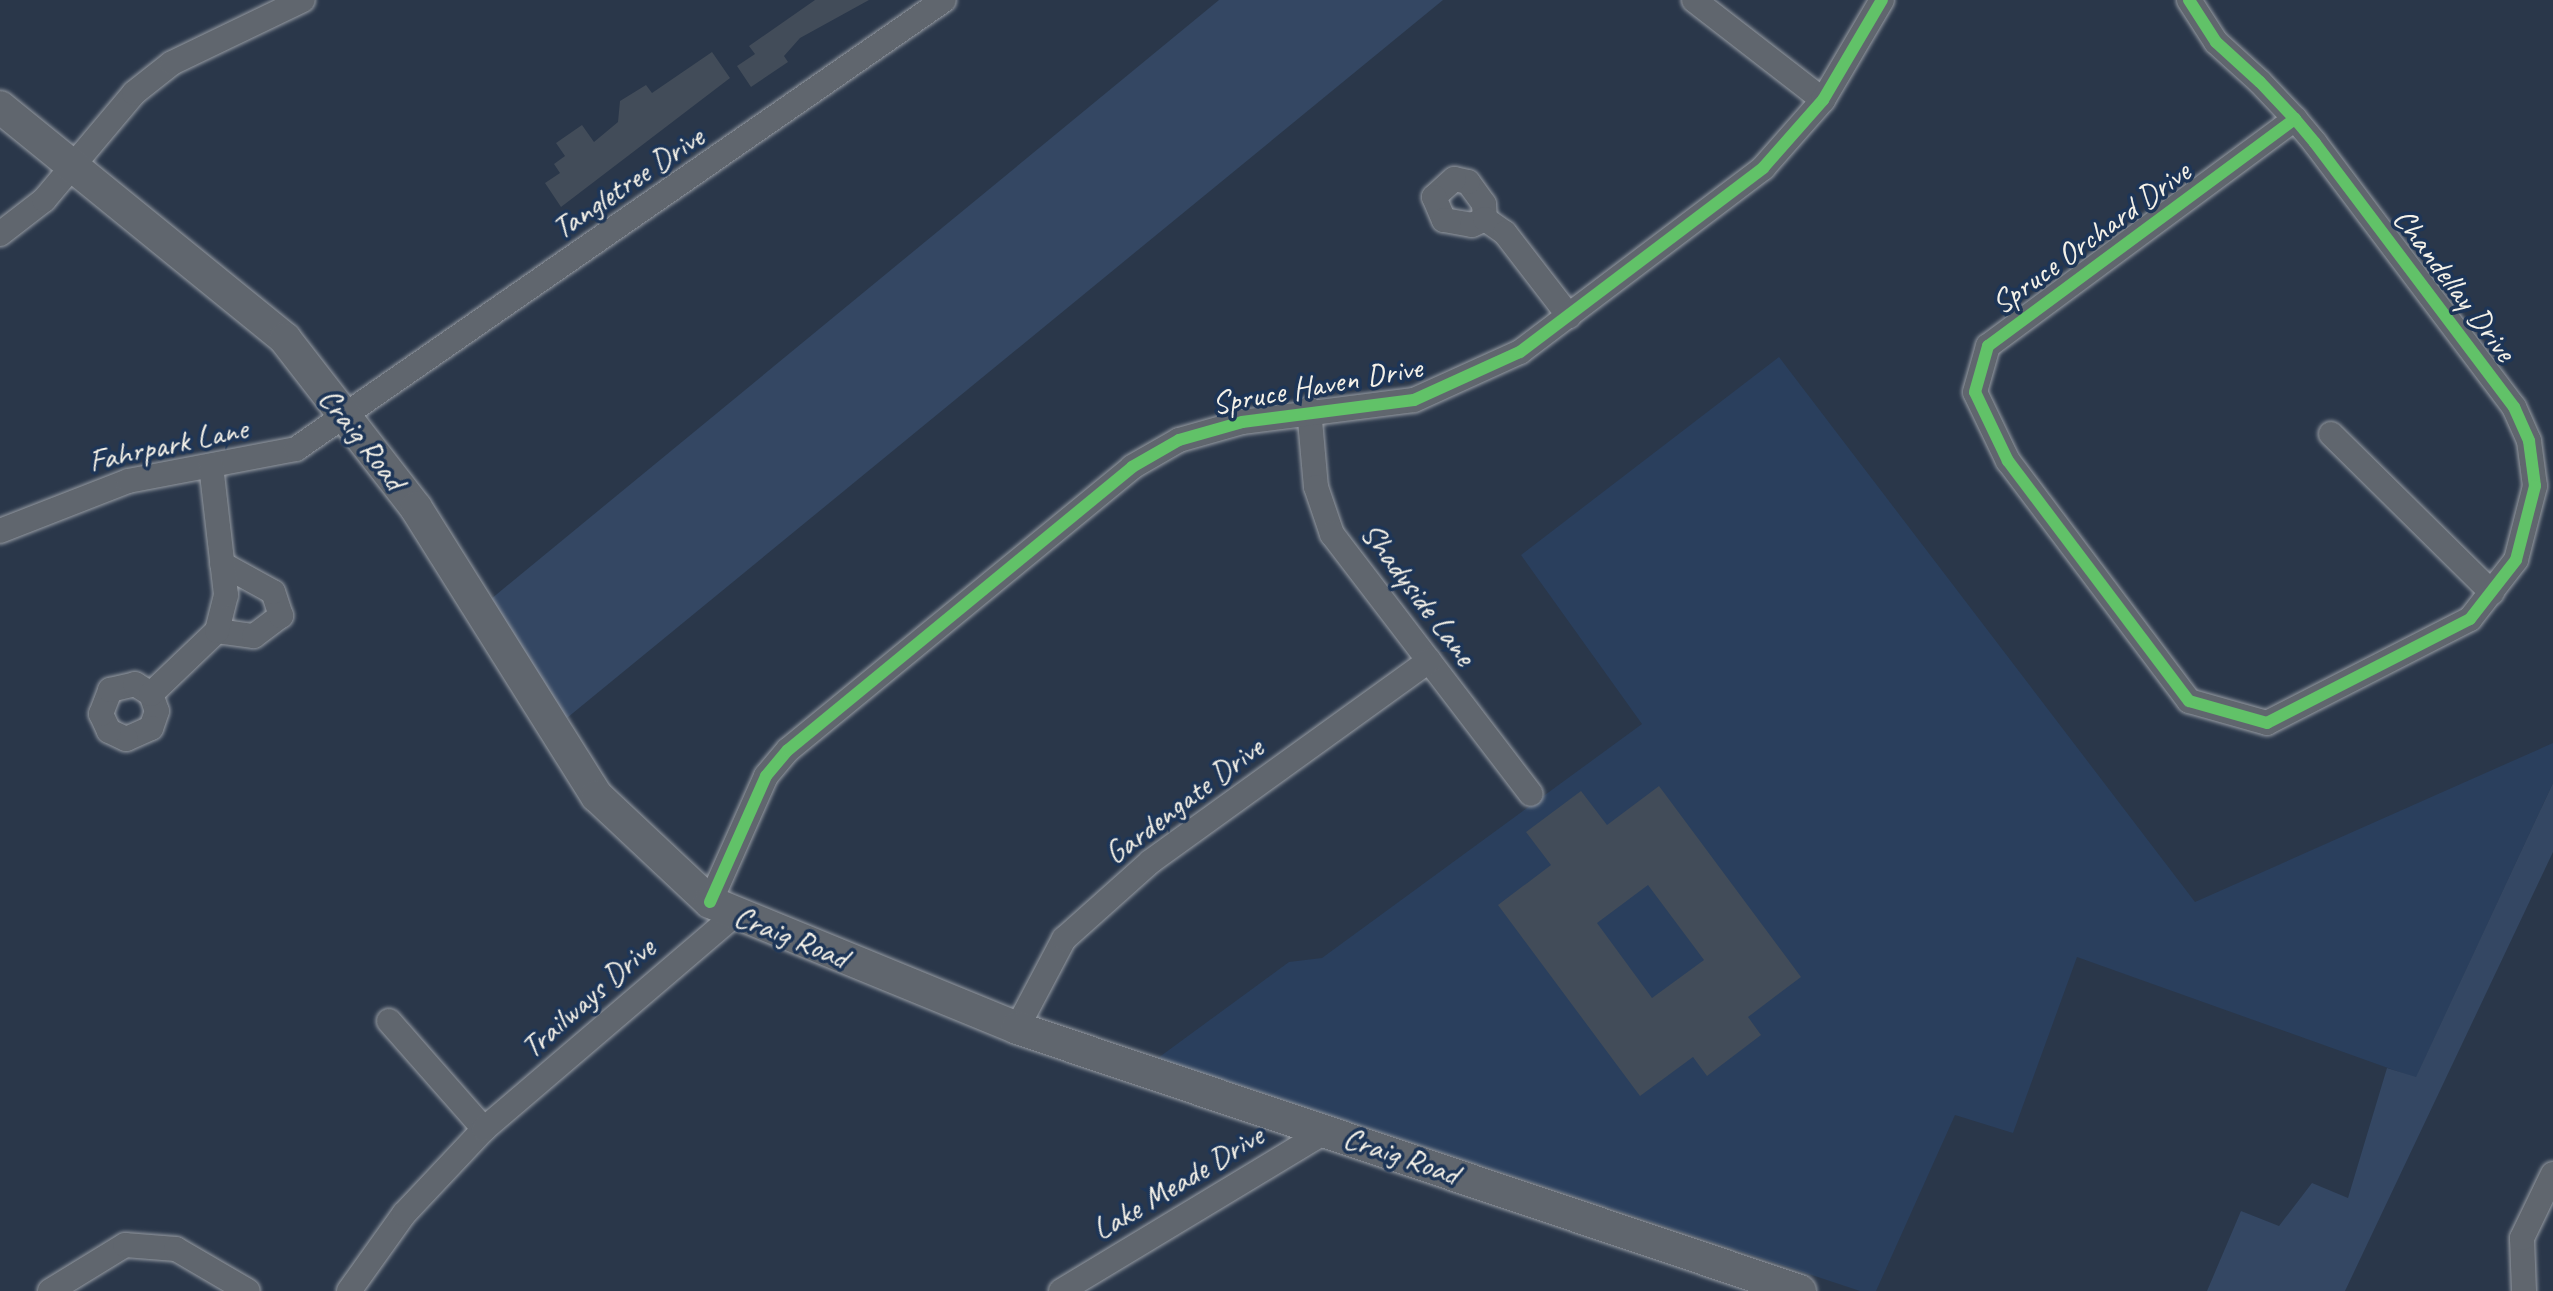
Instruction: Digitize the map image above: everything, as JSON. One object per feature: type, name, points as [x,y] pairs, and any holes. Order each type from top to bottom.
[{"type":"main road","name":"Craig Road","points":[[0,107],[285,339],[416,508],[590,787],[631,835],[722,909],[1017,1028],[1800,1291]]},
{"type":"street","points":[[0,234],[73,165],[134,93],[172,63],[303,0]]},
{"type":"street","name":"Tangletree Drive","points":[[344,415],[944,0]]},
{"type":"street","points":[[1694,0],[1823,100]]},
{"type":"street","name":"Spruce Haven Drive","points":[[722,909],[766,776],[788,750],[1132,467],[1179,440],[1309,409],[1414,400],[1465,382],[1569,316],[1726,201],[1823,100],[1882,0]]},
{"type":"street","name":"Chandellay Drive","points":[[2189,0],[2216,42],[2295,119],[2514,407],[2529,441],[2530,525],[2492,593],[2470,619],[2429,645],[2267,723],[2189,701]]},
{"type":"street","name":"Spruce Orchard Drive","points":[[2189,701],[2008,461],[1975,392],[1988,346],[2295,119]]},
{"type":"street","points":[[1485,219],[1505,233],[1569,316]]},
{"type":"street","name":"Shadyside Lane","points":[[1309,409],[1316,487],[1332,534],[1531,794]]},
{"type":"street","name":"Fahrpark Lane","points":[[0,531],[86,493],[296,449],[344,415]]},
{"type":"street","points":[[2331,434],[2492,593]]},
{"type":"street","points":[[151,694],[217,631],[226,595],[211,466]]},
{"type":"street","points":[[217,631],[254,636],[281,616],[273,592],[222,564]]},
{"type":"street","name":"Gardengate Drive","points":[[1017,1028],[1064,939],[1150,862],[1429,661]]},
{"type":"street","name":"Trailways Drive","points":[[349,1291],[404,1214],[484,1129],[722,909]]},
{"type":"street","points":[[389,1021],[484,1129]]},
{"type":"street","name":"Lake Meade Drive","points":[[1061,1291],[1328,1130]]},
{"type":"street","points":[[2524,1291],[2522,1238],[2553,1174]]},
{"type":"street","points":[[50,1291],[125,1245],[176,1249],[248,1291]]},
{"type":"shaded area","points":[[1219,0],[1443,0],[562,722],[491,599]]},
{"type":"shaded area","points":[[1779,357],[2195,902],[2553,743],[2553,783],[2416,1078],[2077,957],[2013,1133],[1955,1115],[1876,1291],[1860,1291],[1158,1058],[1289,962],[1322,958],[1642,724],[1521,555]]},
{"type":"shaded area","points":[[2553,783],[2553,852],[2345,1291],[2207,1291],[2241,1211],[2279,1226],[2312,1183],[2348,1198],[2387,1068],[2416,1077]]},
{"type":"building","points":[[815,0],[869,0],[800,38],[784,56],[788,62],[751,87],[737,66],[755,54],[749,46]]},
{"type":"building","points":[[712,52],[730,78],[561,207],[545,183],[560,173],[554,164],[565,156],[556,143],[582,125],[594,142],[618,122],[620,101],[646,85],[652,93]]},
{"type":"building","points":[[1659,786],[1801,977],[1748,1017],[1761,1035],[1707,1076],[1693,1057],[1640,1096],[1498,905],[1551,865],[1526,832],[1581,791],[1607,825]],"holes":[[[1648,885],[1704,960],[1652,998],[1597,923]]]},
{"type":"cycle path","points":[[710,902],[766,776],[788,750],[1132,467],[1179,440],[1242,422],[1414,400],[1520,352],[1763,168],[1823,100],[1882,0]]},
{"type":"cycle path","points":[[2189,0],[2216,42],[2260,82],[2295,119],[2315,143],[2514,407],[2529,441],[2535,486],[2516,560],[2470,619],[2267,723],[2189,701],[2008,461],[1975,392],[1988,346],[2295,119]]}]
